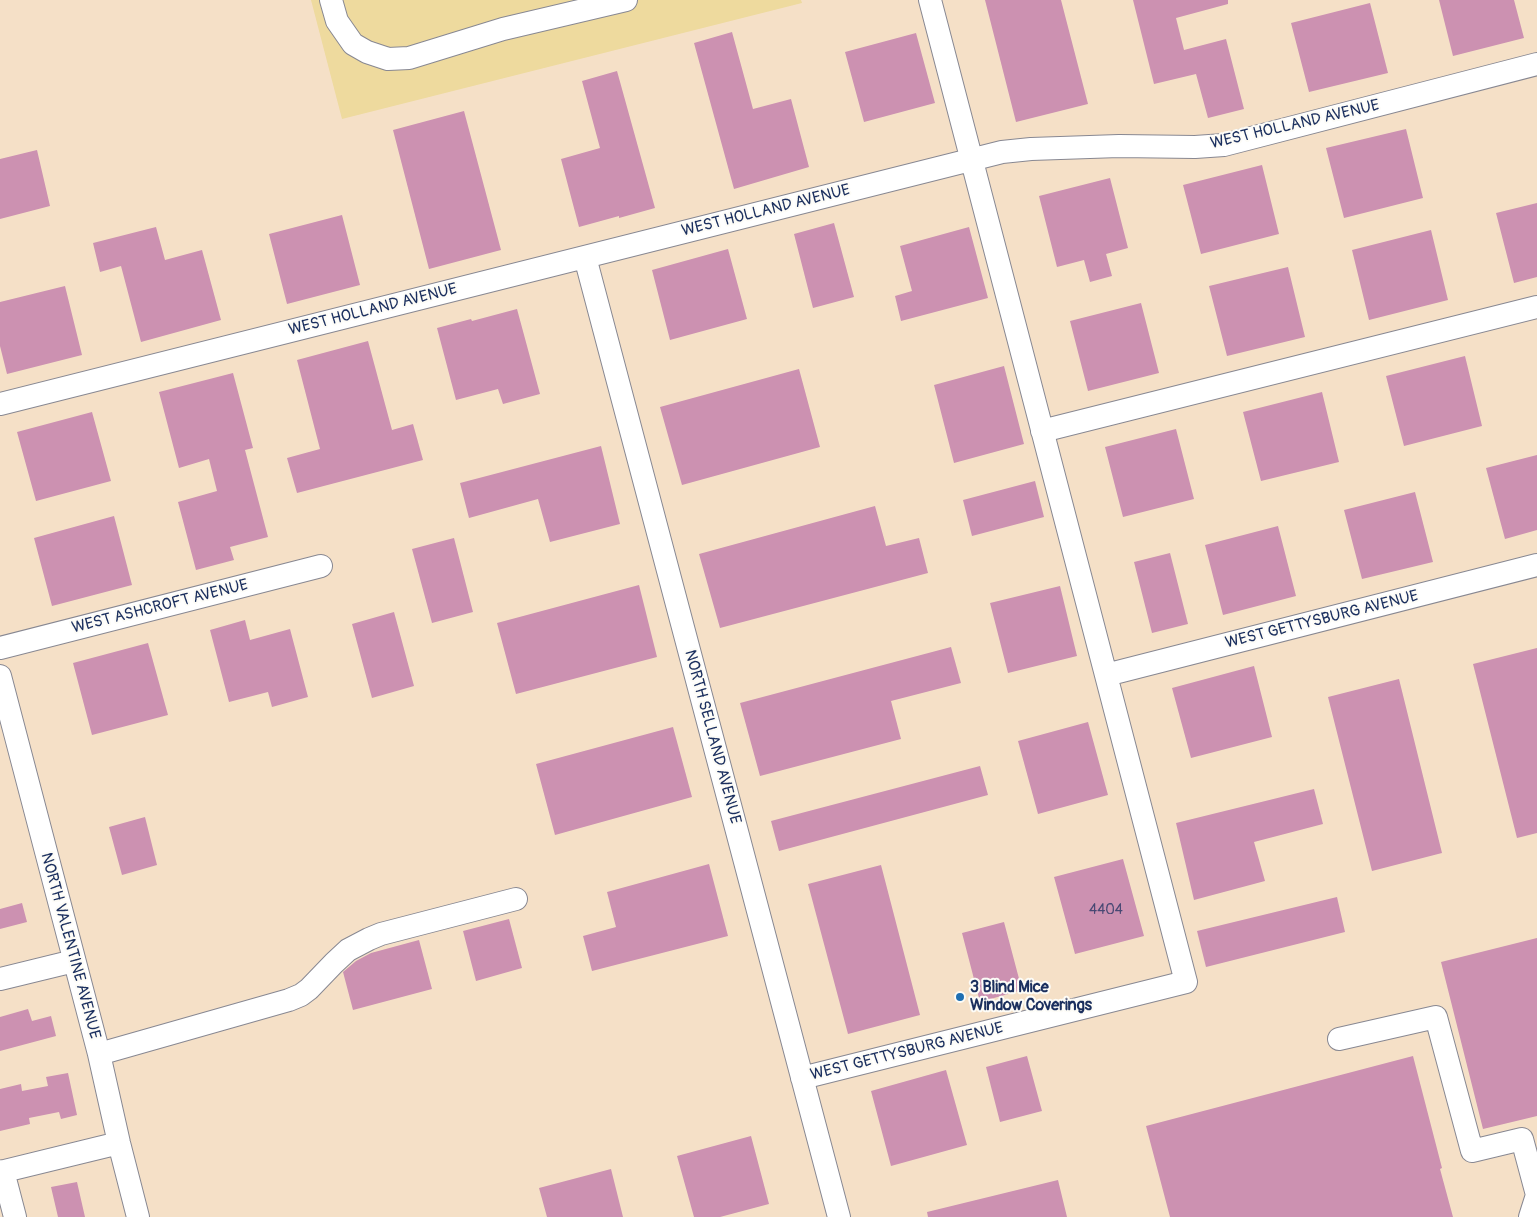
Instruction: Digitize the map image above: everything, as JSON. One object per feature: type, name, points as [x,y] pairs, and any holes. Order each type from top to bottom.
[{"type":"street","points":[[331,0],[337,21],[353,44],[367,52],[388,59],[409,58],[503,30],[626,0]]},
{"type":"street","points":[[930,0],[1106,675]]},
{"type":"street","name":"WEST HOLLAND AVENUE","points":[[0,404],[1002,152],[1031,149],[1119,146],[1195,147],[1224,145],[1537,64]]},
{"type":"street","name":"NORTH SELLAND AVENUE","points":[[585,257],[839,1217]]},
{"type":"street","points":[[1042,431],[1537,307]]},
{"type":"street","name":"WEST ASHCROFT AVENUE","points":[[0,648],[321,566]]},
{"type":"street","name":"WEST GETTYSBURG AVENUE","points":[[802,1078],[1186,982],[1106,675],[1537,566]]},
{"type":"street","name":"NORTH VALENTINE AVENUE","points":[[0,676],[98,1054],[138,1217]]},
{"type":"street","points":[[98,1054],[289,1000],[309,989],[348,950],[375,936],[516,899]]},
{"type":"street","points":[[0,980],[74,961]]},
{"type":"street","points":[[1339,1039],[1436,1017],[1472,1151],[1522,1139],[1537,1195],[1530,1217]]},
{"type":"street","points":[[15,1217],[2,1172],[119,1143]]},
{"type":"sand","points":[[311,0],[801,0],[802,3],[342,119]]},
{"type":"building","points":[[985,0],[1061,0],[1088,104],[1016,122]]},
{"type":"building","points":[[1133,0],[1228,0],[1228,4],[1176,18],[1184,50],[1226,39],[1244,109],[1208,118],[1196,74],[1154,84]]},
{"type":"building","points":[[1439,0],[1514,0],[1524,38],[1453,56]]},
{"type":"building","points":[[1370,3],[1388,73],[1309,92],[1291,23]]},
{"type":"building","points":[[732,32],[753,109],[791,99],[809,167],[734,189],[694,43]]},
{"type":"building","points":[[916,33],[935,103],[864,122],[845,52]]},
{"type":"building","points":[[617,71],[655,208],[579,227],[561,159],[600,148],[582,81]]},
{"type":"building","points":[[464,111],[501,250],[429,269],[393,130]]},
{"type":"building","points":[[1406,129],[1423,198],[1344,218],[1326,148]]},
{"type":"building","points":[[37,150],[50,206],[0,219],[0,159]]},
{"type":"building","points":[[1262,165],[1279,234],[1201,254],[1183,185]]},
{"type":"building","points":[[1110,178],[1128,248],[1106,254],[1112,276],[1090,282],[1084,260],[1057,267],[1039,196]]},
{"type":"building","points":[[1537,203],[1537,277],[1514,283],[1496,213]]},
{"type":"building","points":[[342,215],[360,285],[287,304],[269,234]]},
{"type":"building","points":[[834,223],[854,297],[813,308],[794,234]]},
{"type":"building","points":[[156,227],[165,260],[202,250],[221,320],[141,342],[121,266],[100,272],[93,243]]},
{"type":"building","points":[[969,227],[988,298],[901,321],[895,296],[912,291],[900,246]]},
{"type":"building","points":[[1431,230],[1448,300],[1369,320],[1352,250]]},
{"type":"building","points":[[728,249],[747,319],[670,340],[652,270]]},
{"type":"building","points":[[1288,267],[1305,337],[1227,356],[1209,286]]},
{"type":"building","points":[[65,286],[82,355],[7,374],[0,346],[0,302]]},
{"type":"building","points":[[1141,303],[1159,373],[1088,391],[1070,321]]},
{"type":"building","points":[[517,309],[540,394],[503,404],[498,389],[456,400],[437,328]]},
{"type":"building","points":[[368,341],[392,430],[413,424],[423,460],[297,493],[287,458],[320,449],[297,360]]},
{"type":"building","points":[[1465,356],[1482,426],[1404,446],[1386,376]]},
{"type":"building","points":[[1004,366],[1024,444],[954,463],[934,385]]},
{"type":"building","points":[[799,369],[820,447],[682,485],[660,407]]},
{"type":"building","points":[[233,373],[253,448],[245,450],[268,537],[230,547],[234,560],[196,570],[178,502],[217,491],[209,459],[179,468],[159,392]]},
{"type":"building","points":[[1322,392],[1339,462],[1261,481],[1243,412]]},
{"type":"building","points":[[92,412],[111,481],[36,501],[17,432]]},
{"type":"building","points":[[1176,429],[1194,499],[1123,517],[1105,447]]},
{"type":"building","points":[[601,446],[620,524],[550,542],[538,499],[469,518],[460,483]]},
{"type":"building","points":[[1537,455],[1537,530],[1505,539],[1486,468]]},
{"type":"building","points":[[1035,481],[1044,517],[972,536],[963,500]]},
{"type":"building","points":[[1415,492],[1433,562],[1362,579],[1344,510]]},
{"type":"building","points":[[875,506],[886,546],[919,538],[928,573],[720,628],[699,554]]},
{"type":"building","points":[[114,516],[132,585],[52,606],[34,538]]},
{"type":"building","points":[[1278,526],[1296,596],[1223,615],[1205,545]]},
{"type":"building","points":[[454,538],[473,612],[432,623],[412,549]]},
{"type":"building","points":[[1170,553],[1188,624],[1152,633],[1134,562]]},
{"type":"building","points":[[639,585],[657,657],[516,694],[497,623]]},
{"type":"building","points":[[1060,586],[1077,656],[1008,673],[990,603]]},
{"type":"building","points":[[394,612],[414,686],[372,698],[352,624]]},
{"type":"building","points":[[245,620],[250,640],[290,629],[308,697],[272,707],[268,692],[229,702],[210,630]]},
{"type":"building","points":[[148,643],[168,715],[92,735],[73,663]]},
{"type":"building","points":[[951,647],[961,683],[891,701],[901,739],[760,776],[740,703]]},
{"type":"building","points":[[1537,648],[1537,833],[1517,838],[1473,664]]},
{"type":"building","points":[[1254,666],[1272,737],[1191,758],[1172,688]]},
{"type":"building","points":[[1399,679],[1442,853],[1372,871],[1328,697]]},
{"type":"building","points":[[1088,722],[1108,795],[1038,814],[1018,741]]},
{"type":"building","points":[[673,727],[692,797],[555,835],[536,764]]},
{"type":"building","points":[[980,766],[988,795],[779,851],[771,821]]},
{"type":"building","points":[[1314,789],[1323,824],[1254,842],[1265,881],[1194,900],[1176,823]]},
{"type":"building","points":[[145,817],[157,865],[122,875],[109,827]]},
{"type":"building","points":[[1123,859],[1144,936],[1075,954],[1054,877]]},
{"type":"building","points":[[709,864],[728,936],[592,971],[583,936],[616,927],[607,892]]},
{"type":"building","points":[[881,865],[920,1015],[848,1034],[808,884]]},
{"type":"building","points":[[1337,897],[1345,932],[1206,967],[1197,931]]},
{"type":"building","points":[[22,903],[27,922],[0,929],[0,909]]},
{"type":"building","points":[[509,919],[522,968],[476,981],[463,931]]},
{"type":"building","points":[[1004,922],[1022,990],[980,1002],[962,933]]},
{"type":"building","points":[[1537,938],[1537,1116],[1483,1129],[1441,962]]},
{"type":"building","points":[[419,940],[432,989],[353,1010],[343,972],[356,961],[371,953]]},
{"type":"building","points":[[28,1009],[32,1021],[51,1016],[56,1036],[0,1051],[0,1017]]},
{"type":"building","points":[[1027,1056],[1042,1111],[1000,1122],[986,1067]]},
{"type":"building","points":[[1413,1056],[1453,1217],[1170,1217],[1146,1126]]},
{"type":"building","points":[[946,1070],[967,1145],[891,1166],[871,1091]]},
{"type":"building","points":[[68,1073],[77,1115],[61,1119],[59,1112],[29,1118],[30,1124],[0,1131],[0,1089],[21,1084],[22,1091],[48,1086],[46,1077]]},
{"type":"building","points":[[751,1136],[769,1204],[720,1217],[694,1217],[677,1156]]},
{"type":"building","points":[[611,1169],[623,1217],[547,1217],[539,1188]]},
{"type":"building","points":[[1058,1180],[1067,1217],[928,1217],[927,1212]]},
{"type":"building","points":[[77,1182],[85,1217],[58,1217],[51,1187]]},
{"type":"place","name":"3 Blind Mice Window Coverings","points":[[960,997]]}]
